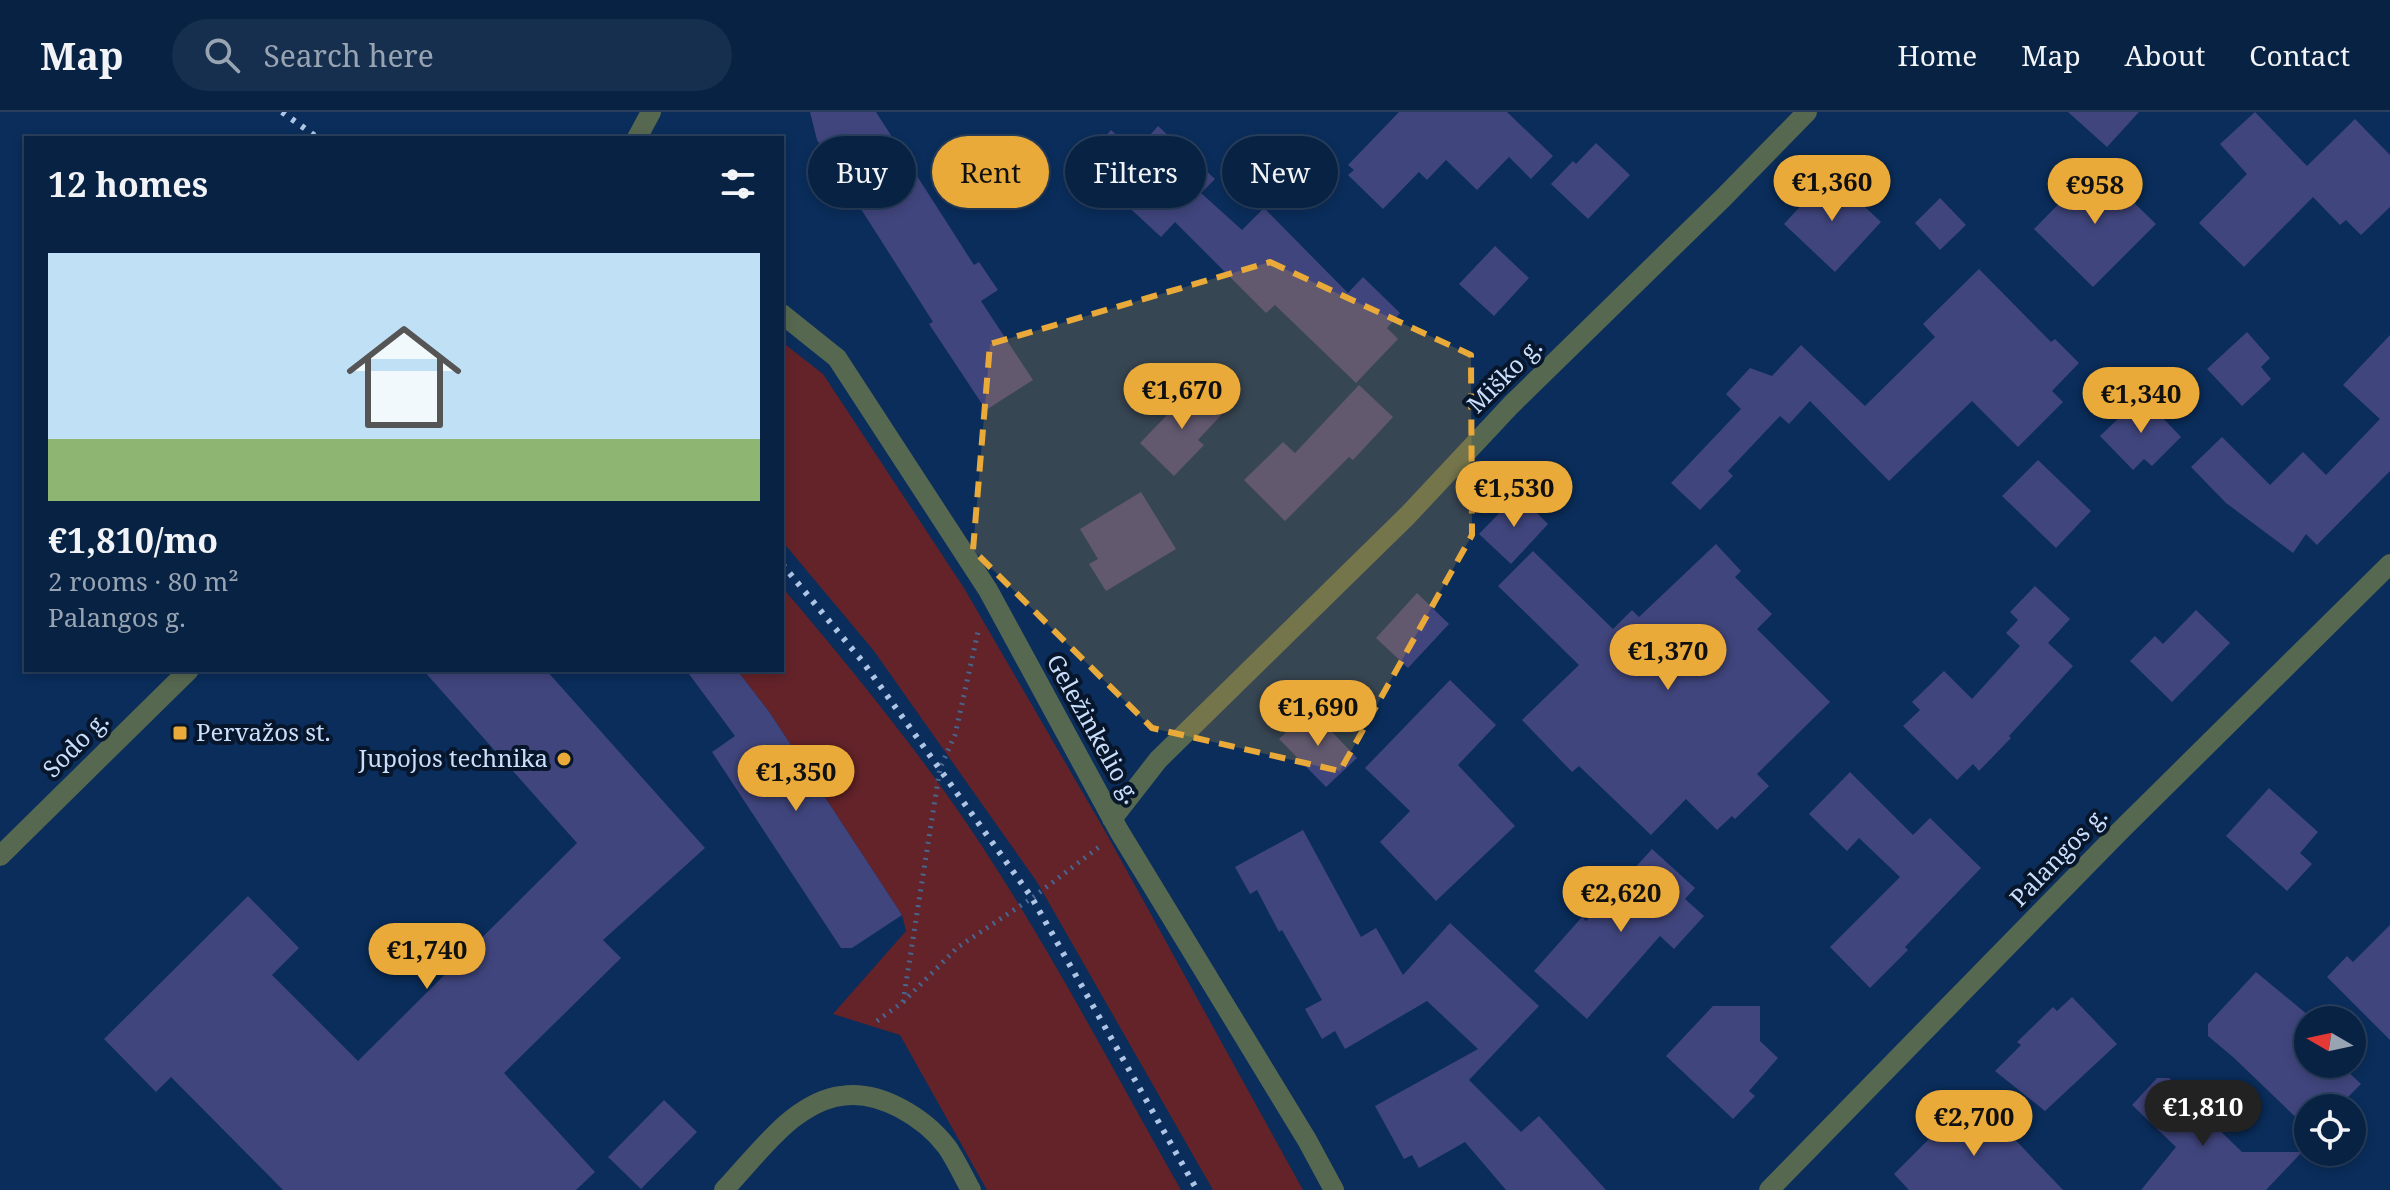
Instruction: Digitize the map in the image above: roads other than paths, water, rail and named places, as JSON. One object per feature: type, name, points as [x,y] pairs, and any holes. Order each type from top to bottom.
[{"type":"street","points":[[638,136],[651,112]]},
{"type":"street","name":"Miško g.","points":[[1116,825],[1158,760],[1408,515],[1511,405],[1807,112]]},
{"type":"street","name":"Geležinkelio g.","points":[[784,316],[837,358],[988,590],[1116,825],[1307,1140],[1334,1190]]},
{"type":"street","name":"Palangos g.","points":[[1769,1190],[2121,830],[2390,564]]},
{"type":"street","name":"Sodo g.","points":[[0,856],[187,672]]},
{"type":"street","points":[[724,1190],[791,1119],[818,1103],[842,1095],[869,1097],[902,1110],[924,1124],[947,1148],[971,1190]]},
{"type":"railway","points":[[282,112],[315,136]]},
{"type":"railway","points":[[784,566],[863,662],[1032,898],[1197,1190]]},
{"type":"place","name":"Pervažos st.","points":[[180,733]]},
{"type":"place","name":"Jupojos technika","points":[[564,759]]}]
